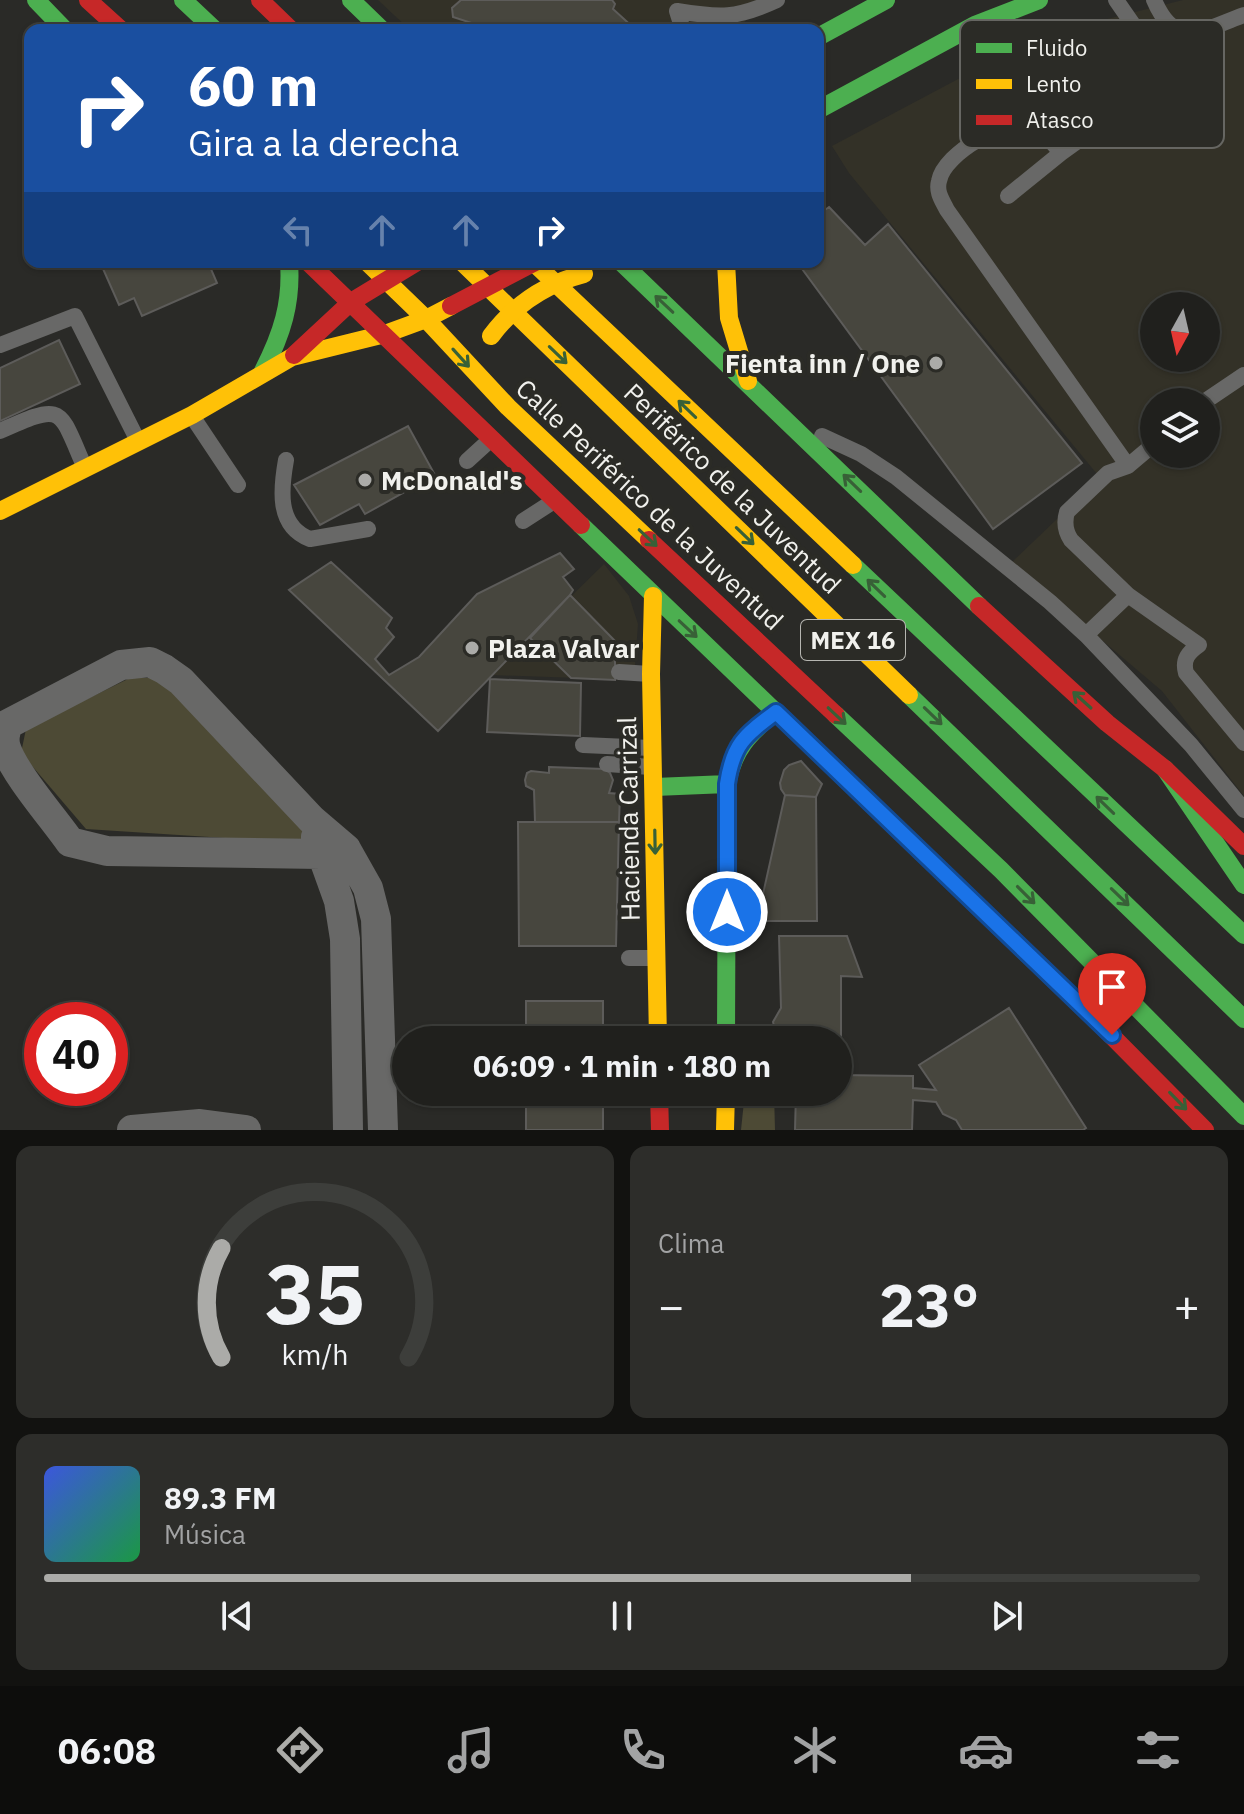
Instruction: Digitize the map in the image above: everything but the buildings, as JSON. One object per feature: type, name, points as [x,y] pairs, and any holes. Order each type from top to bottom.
[{"type":"main road","points":[[36,0],[59,24]]},
{"type":"main road","points":[[88,0],[114,24]]},
{"type":"main road","points":[[183,0],[209,24]]},
{"type":"main road","points":[[260,0],[285,24]]},
{"type":"main road","points":[[351,0],[376,24]]},
{"type":"main road","points":[[824,34],[886,0]]},
{"type":"main road","points":[[988,20],[1039,0]]},
{"type":"main road","points":[[824,107],[960,33]]},
{"type":"main road","points":[[263,371],[287,322],[289,268]]},
{"type":"main road","points":[[314,268],[385,334],[420,380],[490,440],[776,712],[1134,1056],[1205,1130]]},
{"type":"main road","name":"Calle Periférico de la Juventud","points":[[373,268],[426,319],[495,395],[1001,870],[1244,1116]]},
{"type":"main road","points":[[292,357],[351,302],[406,268]]},
{"type":"main road","name":"Periférico de la Juventud","points":[[468,268],[1244,1019]]},
{"type":"main road","points":[[0,511],[192,415],[263,371],[292,357],[385,334],[426,319],[523,268]]},
{"type":"main road","name":"Periférico de la Juventud","points":[[540,268],[1244,935]]},
{"type":"main road","points":[[627,268],[986,613],[1107,723],[1165,769],[1244,846]]},
{"type":"main road","points":[[726,268],[729,318],[750,386]]},
{"type":"main road","points":[[508,457],[488,349],[501,320],[521,303],[559,281],[602,273],[639,281]]},
{"type":"main road","points":[[538,486],[617,510]]},
{"type":"main road","name":"Hacienda Carrizal","points":[[653,596],[651,674],[658,1026]]},
{"type":"main road","points":[[726,1026],[727,784],[733,753],[743,739],[776,712]]},
{"type":"main road","points":[[1165,769],[1244,885]]},
{"type":"main road","points":[[655,787],[727,784]]},
{"type":"main road","points":[[659,1106],[660,1130]]},
{"type":"main road","points":[[725,1130],[726,1106]]},
{"type":"street","points":[[333,852],[107,851],[70,842],[15,765],[6,749],[6,729],[8,724],[121,665],[150,662],[181,681],[312,820],[333,852],[368,888],[376,919],[383,1130]]},
{"type":"street","points":[[333,852],[345,939],[348,1130]]},
{"type":"street","points":[[132,1130],[200,1124],[246,1130]]},
{"type":"lane","points":[[681,24],[677,11],[729,17],[777,0]]},
{"type":"lane","points":[[1116,0],[1130,20]]},
{"type":"lane","points":[[1154,0],[1164,20]]},
{"type":"lane","points":[[1224,22],[1244,15]]},
{"type":"lane","points":[[967,148],[945,167],[939,177],[939,194],[947,210],[1128,466]]},
{"type":"lane","points":[[1057,148],[1061,153]]},
{"type":"lane","points":[[1008,196],[1068,148]]},
{"type":"lane","points":[[0,345],[75,316],[138,442]]},
{"type":"lane","points":[[1220,391],[1244,375]]},
{"type":"lane","points":[[0,431],[31,417],[53,412],[60,416],[67,428],[85,470]]},
{"type":"lane","points":[[192,415],[238,485]]},
{"type":"lane","points":[[787,420],[861,454],[896,477],[1050,602],[1086,635],[1191,745],[1244,810]]},
{"type":"lane","points":[[467,461],[490,440]]},
{"type":"lane","points":[[1140,456],[1128,466],[1108,473],[1067,512],[1067,534],[1128,595],[1199,645],[1186,658],[1186,673],[1244,743]]},
{"type":"lane","points":[[286,460],[281,504],[302,536],[310,539],[368,529]]},
{"type":"lane","points":[[523,521],[554,501]]},
{"type":"lane","points":[[1086,635],[1128,595]]},
{"type":"lane","points":[[619,672],[651,674]]},
{"type":"lane","points":[[583,745],[653,758]]},
{"type":"lane","points":[[607,764],[653,758]]},
{"type":"lane","points":[[629,958],[657,957]]},
{"type":"shaded area","points":[[378,0],[765,0],[743,24],[404,24]]},
{"type":"shaded area","points":[[1183,0],[1244,0],[1244,796],[1162,691],[1011,563],[1056,520],[1097,474],[849,173],[832,146],[960,78],[960,148],[1224,148],[1224,20],[1103,20]]},
{"type":"shaded area","points":[[604,564],[629,596],[638,624],[634,680],[491,675]]},
{"type":"shaded area","points":[[130,678],[167,678],[320,844],[86,829],[21,753],[26,729]]},
{"type":"shaded area","points":[[744,1106],[774,1106],[775,1130],[741,1130]]},
{"type":"traffic: fast","points":[[36,0],[59,24]]},
{"type":"traffic: fast","points":[[183,0],[209,24]]},
{"type":"traffic: fast","points":[[351,0],[376,24]]},
{"type":"traffic: fast","points":[[824,34],[886,0]]},
{"type":"traffic: fast","points":[[988,20],[1039,0]]},
{"type":"traffic: fast","points":[[824,107],[960,33]]},
{"type":"traffic: fast","points":[[263,371],[284,318],[289,268]]},
{"type":"traffic: fast","points":[[627,268],[979,606]]},
{"type":"traffic: fast","points":[[581,525],[1099,1023]]},
{"type":"traffic: fast","points":[[853,565],[1244,935]]},
{"type":"traffic: fast","points":[[909,695],[1244,1019]]},
{"type":"traffic: fast","points":[[726,1026],[727,784],[733,761],[744,743],[776,712]]},
{"type":"traffic: fast","points":[[836,715],[1001,870],[1244,1116]]},
{"type":"traffic: fast","points":[[1165,769],[1244,885]]},
{"type":"traffic: fast","points":[[655,787],[727,784]]},
{"type":"traffic: slow","points":[[373,268],[508,407],[649,540]]},
{"type":"traffic: slow","points":[[468,268],[909,695]]},
{"type":"traffic: slow","points":[[539,268],[853,565]]},
{"type":"traffic: slow","points":[[726,268],[729,318],[748,381]]},
{"type":"traffic: slow","points":[[491,336],[510,314],[532,297],[556,283],[584,274]]},
{"type":"traffic: slow","points":[[0,511],[192,415],[292,357],[385,334],[451,306]]},
{"type":"traffic: slow","points":[[653,596],[651,674],[658,1026]]},
{"type":"traffic: slow","points":[[725,1130],[726,1106]]},
{"type":"traffic: jam","points":[[88,0],[114,24]]},
{"type":"traffic: jam","points":[[260,0],[285,24]]},
{"type":"traffic: jam","points":[[314,268],[581,525]]},
{"type":"traffic: jam","points":[[294,355],[351,302],[407,268]]},
{"type":"traffic: jam","points":[[451,306],[524,268]]},
{"type":"traffic: jam","points":[[649,540],[836,715]]},
{"type":"traffic: jam","points":[[979,606],[1107,723],[1165,769],[1244,846]]},
{"type":"traffic: jam","points":[[1099,1023],[1205,1130]]},
{"type":"traffic: jam","points":[[659,1106],[660,1130]]},
{"type":"place","name":"Fienta inn / One","points":[[936,363]]},
{"type":"place","name":"McDonald's","points":[[365,480]]},
{"type":"place","name":"Plaza Valvar","points":[[472,648]]},
{"type":"route","points":[[727,912],[727,784],[730,765],[733,753],[743,739],[776,712],[1112,1035]]}]
